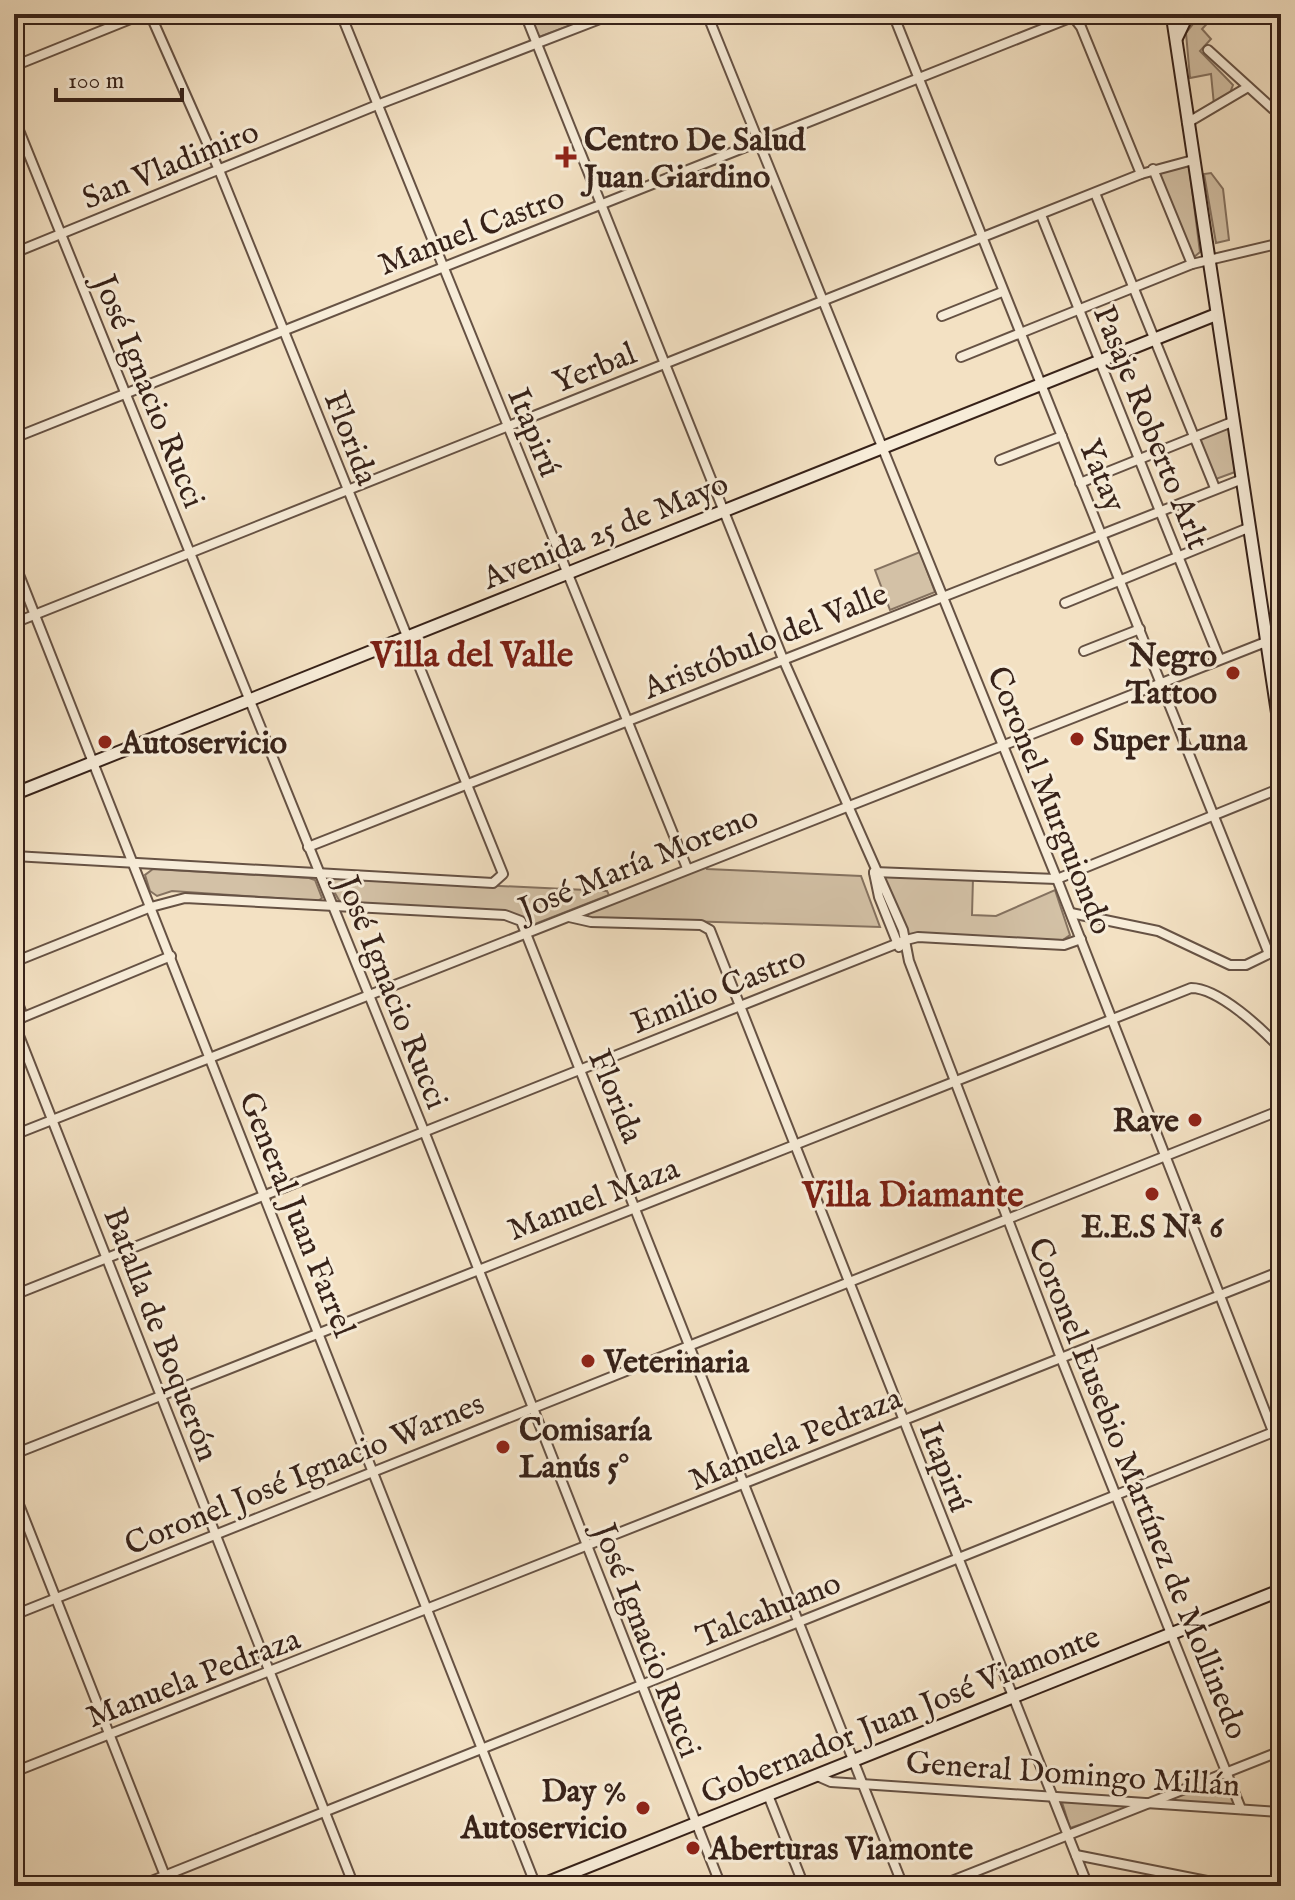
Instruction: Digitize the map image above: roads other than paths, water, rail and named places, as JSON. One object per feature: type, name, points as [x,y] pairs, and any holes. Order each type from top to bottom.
[{"type":"main road","points":[[1172,14],[1215,315],[1281,736]]},
{"type":"main road","points":[[1175,46],[1188,14]]},
{"type":"main road","name":"Avenida 25 de Mayo","points":[[14,794],[1215,315]]},
{"type":"main road","name":"Gobernador Juan José Viamonte","points":[[537,1886],[1281,1590]]},
{"type":"street","points":[[14,66],[143,14]]},
{"type":"street","name":"Florida","points":[[150,14],[219,170],[503,874],[500,880],[493,883],[318,873]]},
{"type":"street","name":"Itapirú","points":[[341,14],[687,868]]},
{"type":"street","name":"Coronel Eusebio Martínez de Mollinedo","points":[[525,14],[783,659],[874,872],[879,897],[909,961],[1169,1634],[1241,1809]]},
{"type":"street","name":"San Vladimiro","points":[[14,253],[377,105],[613,14]]},
{"type":"street","points":[[707,14],[759,142]]},
{"type":"street","name":"Yatay","points":[[893,14],[1269,954]]},
{"type":"street","points":[[1075,15],[1141,174]]},
{"type":"street","name":"Manuel Castro","points":[[14,438],[1075,15]]},
{"type":"street","points":[[1208,50],[1279,114]]},
{"type":"street","points":[[1187,123],[1248,87]]},
{"type":"street","name":"José Ignacio Rucci","points":[[14,118],[424,1131],[639,1687],[721,1886]]},
{"type":"street","name":"Coronel Murguiondo","points":[[759,142],[1071,913],[1219,1295],[1277,1431],[1281,1452]]},
{"type":"street","name":"Yerbal","points":[[14,623],[1153,169],[1193,160]]},
{"type":"street","points":[[1153,169],[1192,264]]},
{"type":"street","points":[[1095,193],[1215,488]]},
{"type":"street","name":"Pasaje Roberto Arlt","points":[[1041,215],[1219,658]]},
{"type":"street","points":[[961,357],[1192,264],[1281,243]]},
{"type":"street","points":[[942,316],[1002,292]]},
{"type":"street","points":[[1080,483],[1232,422]]},
{"type":"street","points":[[1000,460],[1062,436]]},
{"type":"street","name":"Aristóbulo del Valle","points":[[308,847],[1240,480]]},
{"type":"street","points":[[1065,603],[1248,528]]},
{"type":"street","name":"General Juan Farrel","points":[[14,562],[537,1886]]},
{"type":"street","points":[[1084,651],[1140,629]]},
{"type":"street","name":"José María Moreno","points":[[14,1135],[1281,636]]},
{"type":"street","points":[[874,872],[1057,879],[1214,818],[1281,788]]},
{"type":"street","points":[[14,856],[318,873]]},
{"type":"street","points":[[14,962],[151,907],[185,898],[505,915],[521,921],[528,932]]},
{"type":"street","points":[[1071,913],[1158,931],[1238,966],[1281,948]]},
{"type":"street","name":"Itapirú","points":[[568,916],[591,922],[701,925],[710,930],[792,1145],[1088,1886]]},
{"type":"street","name":"Florida","points":[[528,932],[903,1886]]},
{"type":"street","name":"Emilio Castro","points":[[14,1295],[901,942],[918,937],[1064,945],[1081,939]]},
{"type":"street","points":[[14,1022],[171,956]]},
{"type":"street","name":"Manuel Maza","points":[[14,1454],[1110,1017],[1191,988],[1203,989],[1246,1017],[1281,1049]]},
{"type":"street","points":[[14,992],[23,1017]]},
{"type":"street","name":"Batalla de Boquerón","points":[[14,1022],[354,1886]]},
{"type":"street","name":"Coronel José Ignacio Warnes","points":[[14,1615],[1281,1110]]},
{"type":"street","name":"Manuela Pedraza","points":[[14,1772],[1281,1271]]},
{"type":"street","name":"Talcahuano","points":[[139,1886],[1277,1431]]},
{"type":"street","points":[[14,1492],[169,1886]]},
{"type":"street","points":[[939,1886],[1281,1751]]},
{"type":"street","name":"General Domingo Millán","points":[[815,1775],[831,1782],[1281,1812]]},
{"type":"street","points":[[768,1795],[804,1886]]},
{"type":"street","points":[[1076,1855],[1232,1886]]},
{"type":"street","points":[[14,1870],[20,1886]]},
{"type":"place","name":"Centro De Salud Juan Giardino","points":[[566,157]]},
{"type":"place","name":"Negro Tattoo","points":[[1233,673]]},
{"type":"place","name":"Super Luna","points":[[1077,739]]},
{"type":"place","name":"Autoservicio","points":[[105,742]]},
{"type":"place","name":"Rave","points":[[1195,1120]]},
{"type":"place","name":"E.E.S Nª 6","points":[[1152,1194]]},
{"type":"place","name":"Veterinaria","points":[[588,1361]]},
{"type":"place","name":"Comisaría Lanús 5°","points":[[503,1447]]},
{"type":"place","name":"Day % Autoservicio","points":[[643,1808]]},
{"type":"place","name":"Aberturas Viamonte","points":[[693,1848]]},
{"type":"district","name":"Villa del Valle","points":[[472,653]]},
{"type":"district","name":"Villa Diamante","points":[[913,1193]]}]
